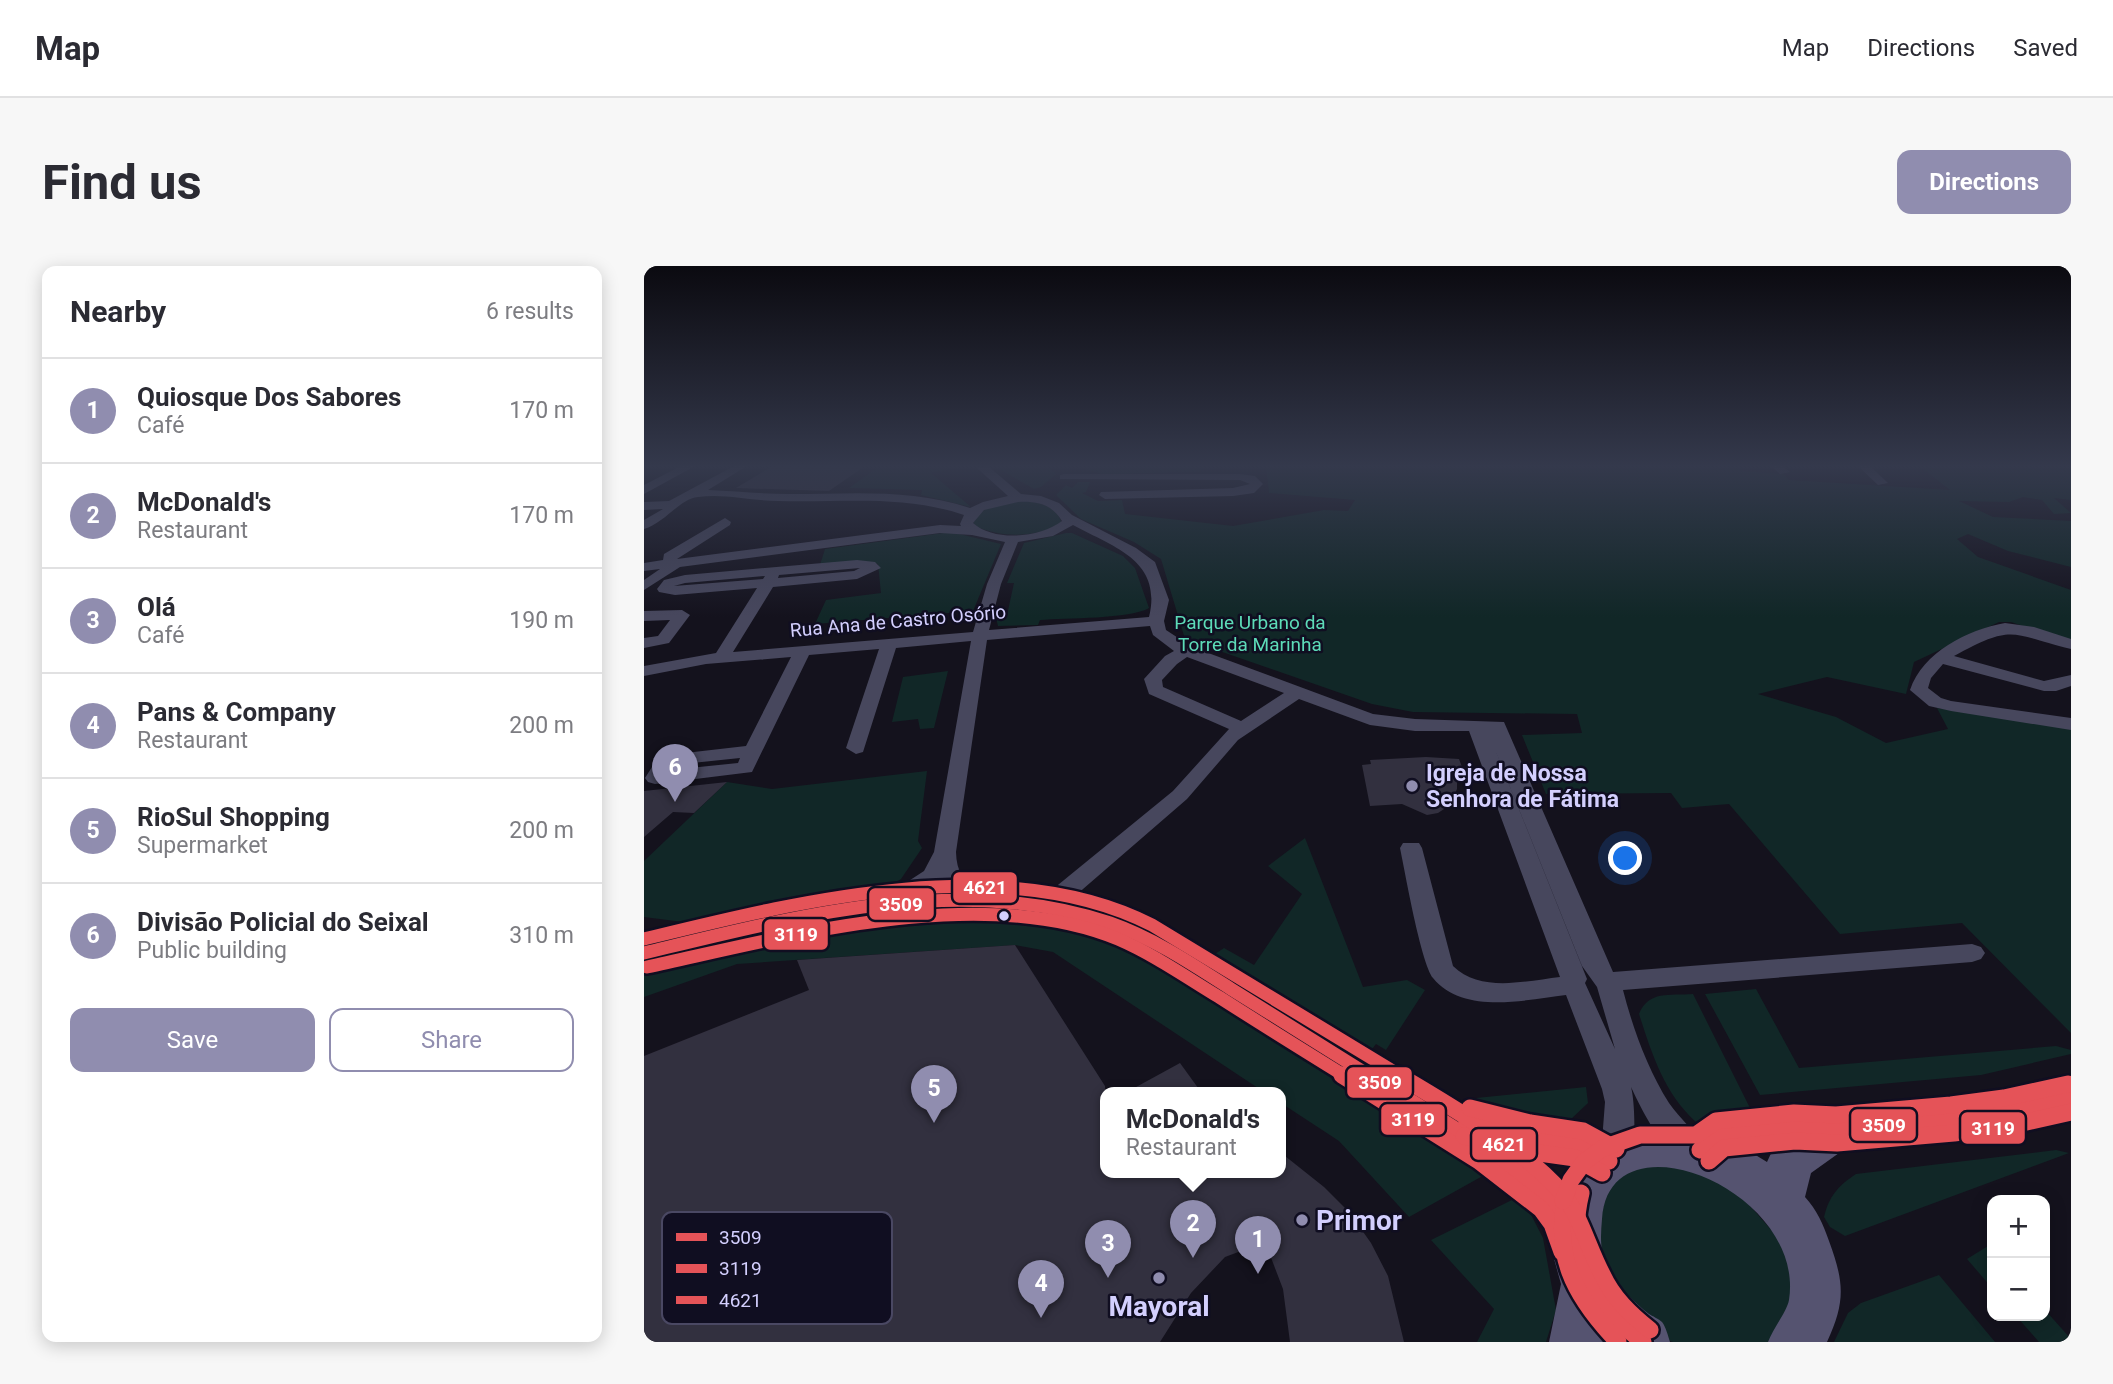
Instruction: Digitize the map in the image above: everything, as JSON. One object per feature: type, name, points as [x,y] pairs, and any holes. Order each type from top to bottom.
[{"type":"main road","points":[[1694,1149],[1719,1135],[1795,1127],[1836,1129],[1993,1114],[2071,1098]]},
{"type":"main road","points":[[1780,1200],[1791,1161],[1836,1129]]},
{"type":"main road","points":[[1576,1342],[1582,1265],[1573,1221],[1577,1201],[1590,1177],[1613,1159],[1653,1145],[1694,1149],[1743,1169],[1780,1200],[1800,1227],[1813,1257],[1818,1288],[1814,1313],[1795,1342]]},
{"type":"main road","points":[[1582,1265],[1609,1313],[1643,1342]]},
{"type":"street","points":[[644,525],[660,516]]},
{"type":"street","points":[[960,516],[971,520],[989,536],[1013,538],[1076,529],[1090,531]]},
{"type":"street","points":[[644,565],[946,528],[976,516]]},
{"type":"street","points":[[1056,531],[1067,524],[1068,518],[1131,551],[1150,565],[1161,600],[1156,621],[1159,632],[1186,651],[1370,719],[1415,725],[1487,727]]},
{"type":"street","points":[[644,586],[673,567],[669,557],[725,522]]},
{"type":"street","points":[[978,902],[948,876],[944,867],[945,852],[980,634],[994,584],[1013,538]]},
{"type":"street","points":[[771,577],[685,579],[669,583],[664,589],[675,591],[771,577],[863,564],[874,567],[857,575],[771,577]]},
{"type":"street","points":[[721,658],[771,577]]},
{"type":"street","points":[[644,616],[682,615],[663,640],[644,643]]},
{"type":"street","name":"Rua Ana de Castro Osório","points":[[644,671],[677,663],[721,658],[1156,621]]},
{"type":"street","points":[[2071,644],[2024,629],[2004,628],[1931,663],[1921,676],[1919,690],[1934,702],[2071,724]]},
{"type":"street","points":[[856,748],[890,642]]},
{"type":"street","points":[[753,751],[803,650]]},
{"type":"street","points":[[1186,651],[1171,660],[1153,679],[1155,690],[1242,728]]},
{"type":"street","points":[[1941,658],[2044,686],[2056,686],[2071,680]]},
{"type":"street","points":[[1048,906],[1180,795],[1226,740],[1296,693]]},
{"type":"street","points":[[1487,727],[1595,966],[1606,982],[1614,1010],[1653,1102],[1666,1123],[1694,1149]]},
{"type":"street","points":[[1437,1114],[1527,1137],[1580,1145],[1613,1159],[1620,1102],[1617,1089],[1575,985],[1487,727]]},
{"type":"street","points":[[1411,848],[1441,970],[1446,978],[1468,990],[1485,992],[1575,985],[1592,998],[1606,993],[1606,982]]},
{"type":"street","points":[[885,907],[933,876],[945,852]]},
{"type":"street","points":[[644,953],[772,923],[885,907],[978,902],[1048,906],[1087,915],[1145,937],[1383,1084],[1437,1114],[1500,1158],[1548,1196],[1566,1222],[1582,1265]]},
{"type":"street","points":[[1606,982],[1972,953]]},
{"type":"green space","points":[[977,516],[1058,516],[1062,524],[1040,532],[1018,535],[985,530],[974,526],[973,519]]},
{"type":"green space","name":"Parque Urbano da Torre da Marinha","points":[[1078,516],[1145,516],[1233,526],[1289,516],[1991,516],[2071,521],[2071,567],[2008,551],[1968,534],[1957,539],[1978,557],[2071,590],[2071,642],[2011,622],[1999,622],[1914,662],[1906,694],[1827,677],[1758,694],[1836,717],[1886,743],[1948,729],[1937,708],[2071,729],[2071,1033],[1962,923],[1840,934],[1729,804],[1682,808],[1671,793],[1546,794],[1522,735],[1582,733],[1577,714],[1413,712],[1372,704],[1185,639],[1161,559],[1134,542]]},
{"type":"green space","points":[[951,532],[1001,544],[973,611],[815,624],[826,600],[881,593],[878,564],[871,562],[820,565],[825,549]]},
{"type":"green space","points":[[1072,533],[1123,556],[1135,568],[1149,608],[1113,616],[1040,620],[1038,625],[998,626],[996,618],[1007,615],[1014,583],[1007,583],[1024,543]]},
{"type":"green space","points":[[948,671],[934,728],[920,729],[918,719],[892,722],[903,677]]},
{"type":"green space","points":[[927,771],[918,841],[922,848],[901,879],[871,898],[707,925],[644,917],[644,861],[727,782],[772,789]]},
{"type":"green space","points":[[1305,838],[1363,987],[1407,980],[1425,990],[1386,1050],[1376,1044],[1366,1057],[1209,958],[1224,948],[1254,965],[1302,894],[1268,866]]},
{"type":"green space","points":[[992,914],[1070,925],[1119,942],[1488,1173],[1409,1217],[1339,1141],[1286,1106],[1286,1087],[1256,1087],[1053,952],[1015,945],[737,964],[644,997],[644,966],[817,930]]},
{"type":"green space","points":[[1756,989],[1799,1068],[2056,1046],[2071,1050],[2071,1054],[1981,1075],[1760,1095],[1705,994]]},
{"type":"green space","points":[[1693,994],[1755,1118],[1696,1122],[1675,1099],[1660,1072],[1639,1014],[1643,1006],[1654,998]]},
{"type":"green space","points":[[1586,1087],[1588,1103],[1570,1120],[1475,1104],[1476,1098]]},
{"type":"green space","points":[[2056,1150],[2069,1153],[1845,1236],[1830,1227],[1824,1217],[1835,1192],[1856,1174]]},
{"type":"green space","points":[[1658,1163],[1724,1176],[1795,1257],[1790,1321],[1768,1342],[1673,1342],[1657,1336],[1603,1278],[1594,1213],[1607,1188],[1629,1171]]},
{"type":"green space","points":[[1516,1198],[1527,1207],[1543,1238],[1556,1310],[1546,1342],[1477,1342],[1494,1309],[1431,1240]]},
{"type":"green space","points":[[1987,1247],[1987,1282],[1967,1259]]},
{"type":"green space","points":[[1939,1275],[1995,1342],[1834,1342],[1848,1313],[1861,1303]]},
{"type":"green space","points":[[2050,1316],[2071,1339],[2071,1342],[2039,1342],[2020,1321],[2050,1321]]},
{"type":"building","name":"Igreja de Nossa Senhora de Fátima","points":[[1426,757],[1459,759],[1465,775],[1457,775],[1457,789],[1450,805],[1438,813],[1427,815],[1402,804],[1370,806],[1362,765],[1371,764],[1370,760]]},
{"type":"building","points":[[727,782],[694,813],[673,812],[644,837],[644,791]]},
{"type":"building","points":[[1015,945],[1105,1086],[1100,1087],[1100,1178],[1286,1178],[1286,1157],[1324,1187],[1349,1212],[1371,1243],[1388,1276],[1404,1342],[1290,1342],[1283,1289],[1265,1242],[1225,1257],[1191,1293],[1160,1342],[644,1342],[644,1056],[809,990],[797,960]]},
{"type":"building","points":[[1180,1063],[1197,1087],[1136,1087]]},
{"type":"transit line","name":"4621","points":[[644,939],[825,899],[952,886],[1015,888],[1075,897],[1132,915],[1171,936],[1433,1096],[1519,1155],[1563,1194],[1575,1213],[1613,1295],[1650,1330]]},
{"type":"transit line","name":"3509","points":[[644,953],[774,923],[911,903],[979,901],[1046,907],[1110,923],[1171,951],[1487,1150],[1530,1180],[1561,1215],[1575,1248]]},
{"type":"transit line","name":"3119","points":[[647,967],[822,929],[948,915],[1009,916],[1066,924],[1117,939],[1176,970],[1479,1161],[1541,1209],[1552,1224],[1562,1252]]},
{"type":"transit line","name":"4621","points":[[1563,1201],[1571,1180],[1584,1162],[1603,1148],[1640,1135],[1696,1135],[1716,1121],[1794,1113],[1836,1115],[1951,1105],[2004,1098],[2068,1084]]},
{"type":"transit line","name":"3509","points":[[1700,1150],[1719,1135],[1795,1127],[1836,1129],[1953,1119],[2006,1112],[2071,1098]]},
{"type":"transit line","name":"4621","points":[[1470,1108],[1530,1123],[1583,1131],[1616,1149]]},
{"type":"transit line","name":"3119","points":[[1709,1161],[1724,1148],[1795,1141],[1837,1143],[1954,1133],[2009,1126],[2071,1112]]},
{"type":"transit line","name":"3509","points":[[1467,1122],[1527,1137],[1580,1145],[1609,1161]]},
{"type":"transit line","name":"3119","points":[[1464,1136],[1524,1151],[1575,1158],[1602,1173]]},
{"type":"transit line","name":"3119","points":[[1568,1188],[1560,1232],[1569,1272],[1589,1309],[1618,1342]]},
{"type":"transit line","name":"3509","points":[[1581,1193],[1575,1236],[1586,1277],[1610,1313],[1643,1342]]},
{"type":"place","name":"Igreja de Nossa Senhora de Fátima","points":[[1412,786]]},
{"type":"place","name":"Divisão Policial do Seixal","points":[[675,802]]},
{"type":"place","name":"RioSul Shopping","points":[[934,1123]]},
{"type":"place","name":"Primor","points":[[1302,1220]]},
{"type":"place","name":"McDonald's","points":[[1193,1258]]},
{"type":"place","name":"Quiosque Dos Sabores","points":[[1258,1274]]},
{"type":"place","name":"Olá","points":[[1108,1278]]},
{"type":"place","name":"Mayoral","points":[[1159,1278]]},
{"type":"place","name":"Pans & Company","points":[[1041,1318]]}]
